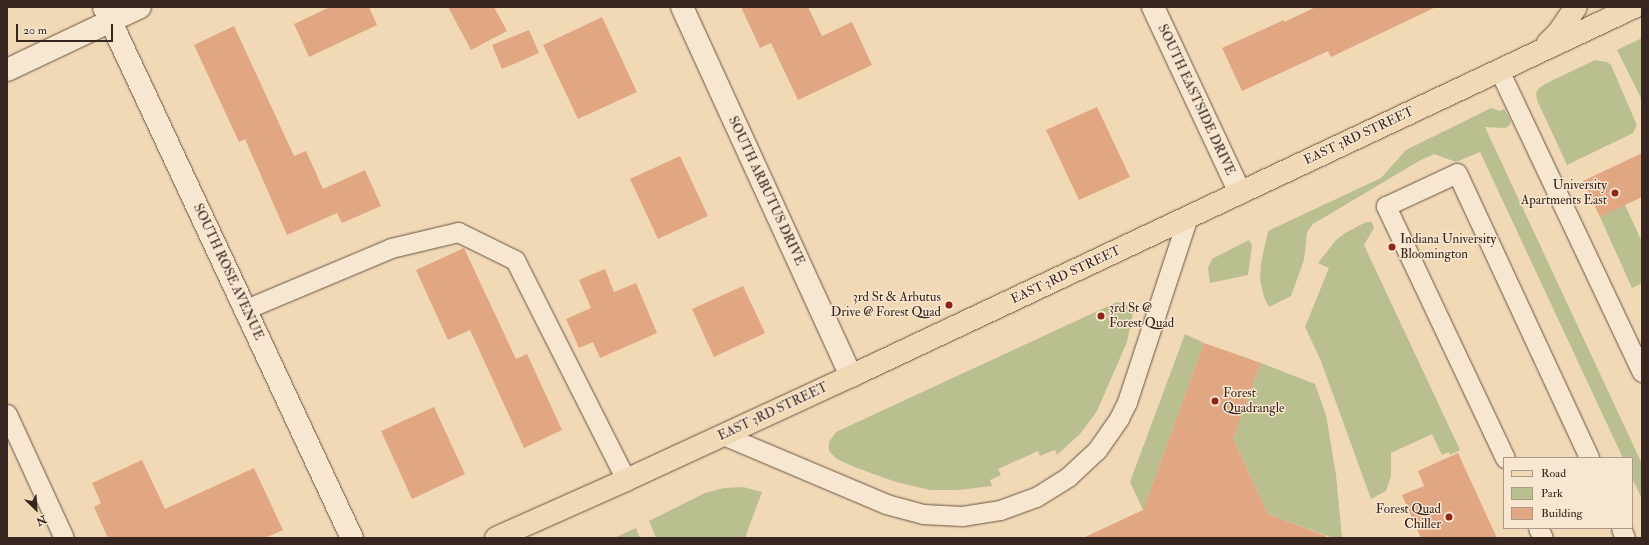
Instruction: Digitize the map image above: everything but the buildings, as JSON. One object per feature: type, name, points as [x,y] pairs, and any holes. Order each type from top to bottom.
[{"type":"main road","points":[[1523,59],[1546,44],[1559,32],[1576,7]]},
{"type":"main road","name":"EAST 3RD STREET","points":[[496,538],[626,480],[851,376],[1634,7]]},
{"type":"street","points":[[7,70],[108,14],[140,7]]},
{"type":"street","name":"SOUTH ARBUTUS DRIVE","points":[[682,7],[851,376]]},
{"type":"street","name":"SOUTH EASTSIDE DRIVE","points":[[1153,7],[1240,192]]},
{"type":"street","name":"SOUTH ROSE AVENUE","points":[[108,14],[352,538]]},
{"type":"lane","points":[[1499,70],[1642,372]]},
{"type":"lane","points":[[1505,457],[1386,206],[1458,173],[1588,457]]},
{"type":"lane","points":[[723,435],[886,504],[923,514],[962,516],[1000,510],[1036,497],[1069,476],[1097,450],[1119,418],[1126,402],[1188,217]]},
{"type":"lane","points":[[246,309],[391,248],[458,232],[515,260],[626,480]]},
{"type":"lane","points":[[7,414],[64,538]]},
{"type":"lane","points":[[1538,529],[1543,538]]},
{"type":"green space","points":[[1642,38],[1642,100],[1617,50]]},
{"type":"green space","points":[[1595,60],[1607,62],[1611,65],[1636,123],[1636,127],[1633,133],[1567,165],[1537,100],[1536,93],[1539,88],[1545,84]]},
{"type":"green space","points":[[1491,108],[1500,111],[1504,109],[1511,121],[1509,126],[1505,128],[1485,127],[1642,464],[1642,499],[1633,480],[1633,457],[1623,457],[1480,152],[1456,162],[1434,154],[1419,161],[1313,224],[1307,232],[1304,260],[1291,296],[1269,307],[1264,297],[1260,280],[1261,263],[1268,231],[1381,178],[1406,150]]},
{"type":"green space","points":[[1625,205],[1642,242],[1642,283],[1632,288],[1600,217]]},
{"type":"green space","points":[[1366,222],[1372,222],[1374,228],[1364,245],[1460,450],[1450,455],[1449,452],[1442,455],[1432,434],[1391,453],[1391,476],[1386,491],[1371,499],[1321,361],[1305,327],[1329,268],[1318,263],[1336,240],[1345,233]]},
{"type":"green space","points":[[1249,240],[1252,246],[1248,275],[1210,283],[1208,268],[1212,259]]},
{"type":"green space","points":[[1117,302],[1126,304],[1133,314],[1127,342],[1097,411],[1080,434],[1057,455],[1055,450],[1040,456],[1038,451],[998,469],[1001,475],[990,480],[992,486],[958,490],[930,490],[896,482],[854,467],[837,459],[829,451],[829,442],[836,432]]},
{"type":"green space","points":[[1185,334],[1204,343],[1143,510],[1130,482]]},
{"type":"green space","points":[[1261,363],[1315,384],[1326,415],[1336,475],[1342,538],[1333,538],[1268,514],[1233,439]]},
{"type":"green space","points":[[743,487],[762,492],[745,538],[656,538],[649,521],[705,493],[724,488]]},
{"type":"green space","points":[[636,528],[640,538],[614,538]]},
{"type":"place","name":"University Apartments East","points":[[1615,193]]},
{"type":"place","name":"Indiana University Bloomington","points":[[1392,247]]},
{"type":"place","name":"3rd St & Arbutus Drive @ Forest Quad","points":[[949,305]]},
{"type":"place","name":"3rd St @ Forest Quad","points":[[1101,316]]},
{"type":"place","name":"Forest Quadrangle","points":[[1215,401]]},
{"type":"place","name":"Forest Quad Chiller","points":[[1449,517]]}]
